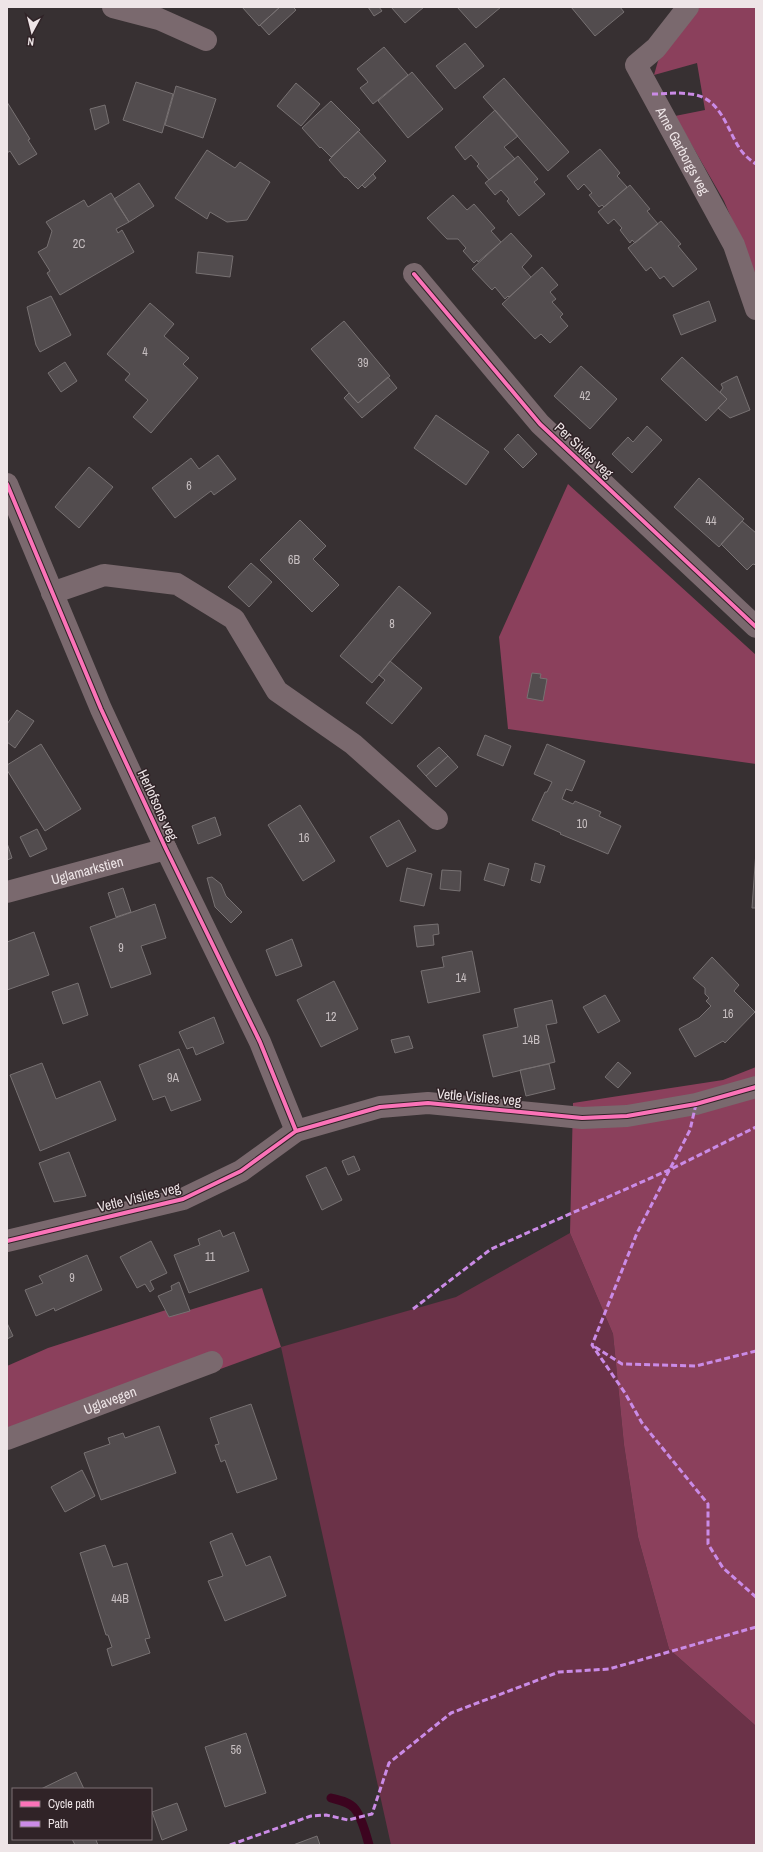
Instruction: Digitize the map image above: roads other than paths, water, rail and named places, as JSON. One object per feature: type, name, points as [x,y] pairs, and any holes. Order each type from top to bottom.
[{"type":"street","points":[[114,7],[159,19],[206,40]]},
{"type":"street","name":"Arne Garborgs veg","points":[[688,7],[656,48],[636,65],[734,244],[756,309]]},
{"type":"street","name":"Per Sivles veg","points":[[414,274],[540,424],[756,627]]},
{"type":"street","name":"Herlofsons veg","points":[[7,484],[101,709],[166,849],[260,1042],[296,1131]]},
{"type":"street","points":[[52,593],[104,575],[177,584],[234,619],[277,691],[353,744],[437,819]]},
{"type":"street","name":"Uglamarkstien","points":[[7,892],[166,849]]},
{"type":"street","name":"Vetle Vislies veg","points":[[7,1241],[183,1199],[241,1172],[296,1131],[380,1107],[428,1103],[582,1118],[626,1116],[696,1104],[756,1086]]},
{"type":"street","name":"Uglavegen","points":[[7,1438],[212,1362]]},
{"type":"waterway","points":[[331,1798],[347,1803],[355,1809],[362,1821],[369,1845]]}]
